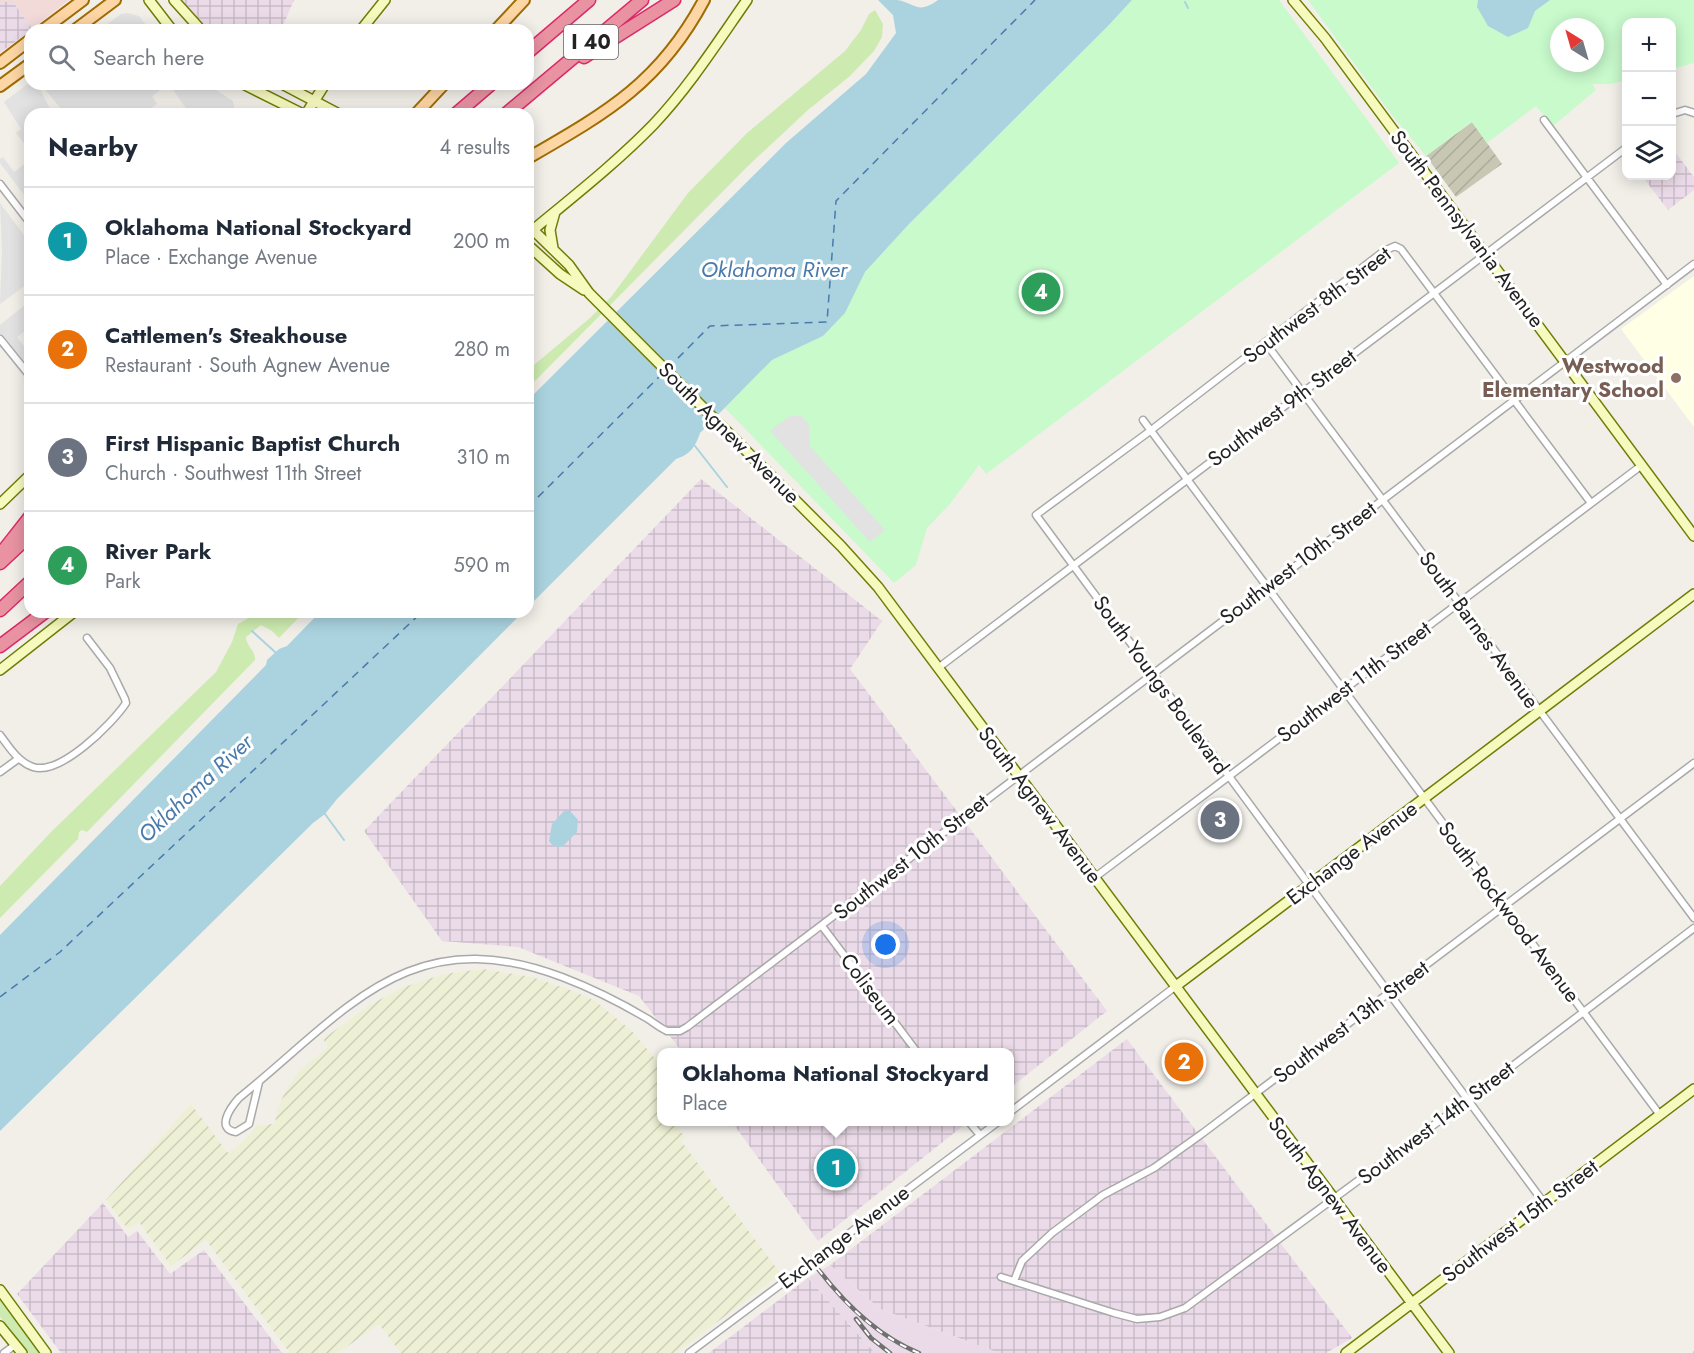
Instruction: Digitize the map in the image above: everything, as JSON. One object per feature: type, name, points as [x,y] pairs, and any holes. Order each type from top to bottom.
[{"type":"highway","name":"I 40","points":[[534,47],[589,0]]},
{"type":"highway","name":"I 40","points":[[534,89],[642,0]]},
{"type":"highway","points":[[539,85],[674,0]]},
{"type":"highway","points":[[463,108],[484,90]]},
{"type":"highway","name":"I 40","points":[[513,108],[533,90]]},
{"type":"highway","points":[[0,555],[24,525]]},
{"type":"highway","points":[[0,563],[24,541]]},
{"type":"highway","points":[[0,610],[24,588]]},
{"type":"highway","points":[[0,646],[37,618]]},
{"type":"main road","points":[[52,24],[83,0]]},
{"type":"main road","points":[[83,24],[115,0]]},
{"type":"main road","points":[[149,0],[167,24]]},
{"type":"main road","points":[[174,0],[196,24]]},
{"type":"main road","points":[[365,24],[385,0]]},
{"type":"main road","points":[[502,24],[524,0]]},
{"type":"main road","points":[[534,155],[592,121],[633,91],[664,60],[696,16],[704,0]]},
{"type":"main road","points":[[534,227],[605,170],[653,124],[696,74],[747,0]]},
{"type":"main road","name":"South Pennsylvania Avenue","points":[[1293,0],[1325,38]]},
{"type":"main road","name":"South Pennsylvania Avenue","points":[[1300,0],[1325,38],[1694,536]]},
{"type":"main road","points":[[20,71],[4,60],[24,45]]},
{"type":"main road","points":[[19,49],[24,55]]},
{"type":"main road","points":[[0,86],[24,68]]},
{"type":"main road","points":[[253,90],[281,108]]},
{"type":"main road","points":[[293,90],[327,108]]},
{"type":"main road","points":[[309,108],[321,90]]},
{"type":"main road","points":[[422,108],[439,90]]},
{"type":"main road","points":[[553,248],[550,230],[556,211]]},
{"type":"main road","name":"South Agnew Avenue","points":[[534,233],[553,248],[569,265],[589,293],[861,567],[889,601],[1449,1353]]},
{"type":"main road","name":"South Agnew Avenue","points":[[534,250],[560,274],[589,293]]},
{"type":"main road","points":[[0,504],[24,481]]},
{"type":"main road","name":"Exchange Avenue","points":[[1176,986],[1694,594]]},
{"type":"main road","points":[[0,670],[66,618]]},
{"type":"main road","name":"Southwest 15th Street","points":[[1346,1353],[1694,1089]]},
{"type":"main road","points":[[0,1290],[46,1353]]},
{"type":"main road","points":[[0,1326],[19,1349]]},
{"type":"street","points":[[1676,112],[1688,110],[1694,113]]},
{"type":"street","points":[[1544,120],[1667,285]]},
{"type":"street","name":"Southwest 9th Street","points":[[938,668],[1622,151]]},
{"type":"street","points":[[0,184],[24,215]]},
{"type":"street","name":"Southwest 8th Street","points":[[1036,515],[1393,246],[1401,249],[1591,503]]},
{"type":"street","name":"Southwest 10th Street","points":[[259,1082],[249,1124],[236,1132],[231,1131],[226,1127],[225,1121],[231,1107],[239,1098],[313,1033],[358,998],[396,976],[425,966],[452,961],[482,958],[522,965],[561,977],[594,991],[661,1028],[674,1032],[687,1028],[1694,264]]},
{"type":"street","points":[[0,339],[24,369]]},
{"type":"street","name":"South Barnes Avenue","points":[[1265,342],[1694,918]]},
{"type":"street","name":"South Rockwood Avenue","points":[[1143,420],[1660,1115]]},
{"type":"street","name":"Southwest 11th Street","points":[[1094,878],[1642,465]]},
{"type":"street","name":"South Youngs Boulevard","points":[[1036,515],[1544,1203]]},
{"type":"street","points":[[0,735],[18,759],[33,767],[43,768],[60,762],[116,718],[126,703],[110,668],[87,638]]},
{"type":"street","points":[[0,772],[18,759]]},
{"type":"street","name":"Southwest 13th Street","points":[[1014,1281],[1022,1260],[1052,1233],[1103,1195],[1160,1164],[1694,763]]},
{"type":"street","name":"Coliseum","points":[[822,926],[913,1048]]},
{"type":"street","name":"Southwest 14th Street","points":[[1001,1276],[1125,1316],[1148,1319],[1170,1315],[1192,1303],[1334,1199],[1694,928]]},
{"type":"street","name":"Exchange Avenue","points":[[1014,1109],[1176,986]]},
{"type":"street","points":[[972,1126],[980,1136]]},
{"type":"street","name":"Exchange Avenue","points":[[689,1353],[993,1126]]},
{"type":"street","points":[[4,1353],[19,1349]]},
{"type":"shaded area","points":[[0,0],[69,0],[38,24],[28,24],[13,3],[0,3]]},
{"type":"shaded area","points":[[182,0],[294,0],[284,24],[204,24]]},
{"type":"shaded area","points":[[13,2],[28,24],[24,24],[24,35],[0,53],[0,3]]},
{"type":"shaded area","points":[[121,14],[139,16],[145,24],[107,24]]},
{"type":"shaded area","points":[[24,87],[24,90],[40,90],[50,108],[24,108],[24,143],[16,133],[21,129],[4,102]]},
{"type":"shaded area","points":[[46,90],[160,90],[152,96],[157,104],[151,108],[60,108]]},
{"type":"shaded area","points":[[173,90],[216,90],[233,101],[234,108],[186,108]]},
{"type":"shaded area","points":[[1472,122],[1502,164],[1456,197],[1426,156]]},
{"type":"shaded area","points":[[1676,153],[1694,177],[1694,190],[1668,210],[1645,180],[1676,180]]},
{"type":"shaded area","points":[[3,157],[14,172],[24,164],[24,195],[0,163]]},
{"type":"shaded area","points":[[0,203],[24,235],[24,286],[0,304],[2,250]]},
{"type":"shaded area","name":"Westwood Elementary School","points":[[1694,276],[1694,427],[1621,329]]},
{"type":"shaded area","points":[[24,306],[24,332],[17,337],[24,346],[24,377],[0,346],[0,325]]},
{"type":"shaded area","points":[[790,416],[801,416],[806,421],[809,426],[810,446],[885,530],[870,542],[771,432]]},
{"type":"shaded area","points":[[701,479],[882,621],[850,669],[1107,1011],[1014,1085],[1014,1048],[679,1048],[639,996],[518,947],[442,941],[364,831]]},
{"type":"shaded area","points":[[483,969],[532,977],[595,1001],[632,1031],[657,1061],[657,1126],[676,1126],[686,1138],[681,1141],[781,1274],[676,1353],[401,1353],[379,1324],[338,1353],[290,1353],[206,1240],[171,1266],[139,1222],[128,1229],[106,1200],[191,1104],[228,1153],[244,1141],[257,1125],[275,1124],[277,1110],[286,1090],[300,1070],[328,1047],[323,1039],[370,1005],[401,988],[444,974]]},
{"type":"shaded area","points":[[1127,1039],[1352,1338],[1326,1353],[999,1353],[880,1309],[830,1265]]},
{"type":"shaded area","points":[[735,1126],[963,1126],[818,1241]]},
{"type":"shaded area","points":[[103,1203],[128,1237],[137,1231],[170,1274],[204,1250],[282,1353],[61,1353],[17,1294]]},
{"type":"shaded area","points":[[830,1265],[880,1309],[999,1353],[875,1353],[808,1278]]},
{"type":"shaded area","points":[[808,1278],[875,1353],[709,1353]]},
{"type":"green space","points":[[1132,0],[1279,0],[1399,163],[986,474],[979,465],[950,504],[927,528],[916,565],[894,583],[725,408],[772,360],[823,336],[845,313],[865,272],[909,224]]},
{"type":"green space","points":[[1308,0],[1694,0],[1694,63],[1676,68],[1676,18],[1622,18],[1622,81],[1611,84],[1592,84],[1596,90],[1553,126],[1536,106],[1487,143],[1472,122],[1426,156],[1391,114]]},
{"type":"green space","points":[[875,10],[883,24],[882,37],[874,51],[850,76],[808,110],[748,166],[534,382],[534,365],[590,318],[611,297],[688,193],[747,133],[845,51],[861,30],[869,14]]},
{"type":"green space","points":[[248,618],[298,618],[279,638],[261,625],[246,637],[255,660],[87,832],[82,830],[79,832],[78,839],[0,918],[0,886],[51,832],[216,672],[232,642],[238,624]]},
{"type":"green space","points":[[0,1300],[40,1353],[29,1353],[0,1317]]},
{"type":"water","name":"Oklahoma River","points":[[878,0],[897,0],[917,7],[925,7],[938,0],[1132,0],[909,224],[865,272],[845,313],[823,336],[772,360],[700,433],[692,449],[676,459],[534,601],[534,394],[786,143],[866,74],[896,33],[893,15]]},
{"type":"water","points":[[1478,0],[1550,0],[1535,11],[1528,28],[1508,37],[1488,26],[1477,7]]},
{"type":"water","name":"Oklahoma River","points":[[314,618],[517,618],[337,799],[325,814],[313,823],[0,1131],[0,935],[266,665],[267,660],[279,649],[287,646]]},
{"type":"water","points":[[564,811],[570,811],[578,820],[577,832],[562,847],[553,846],[549,841],[552,824]]},
{"type":"waterway","points":[[1185,2],[1188,8]]},
{"type":"waterway","points":[[695,446],[727,487]]},
{"type":"waterway","points":[[252,631],[275,652]]},
{"type":"waterway","points":[[325,814],[344,840]]},
{"type":"ferry route","points":[[668,368],[710,326],[827,322],[836,201],[1035,0]]},
{"type":"ferry route","points":[[534,501],[662,374]]},
{"type":"ferry route","points":[[0,997],[60,952],[416,618]]},
{"type":"railway","points":[[818,1269],[863,1318],[889,1338],[919,1353]]},
{"type":"railway","points":[[856,1319],[871,1338],[890,1353]]},
{"type":"place","name":"River Park","points":[[1041,292]]},
{"type":"place","name":"Westwood Elementary School","points":[[1676,378]]},
{"type":"place","name":"First Hispanic Baptist Church","points":[[1220,820]]},
{"type":"place","name":"Cattlemen's Steakhouse","points":[[1184,1062]]},
{"type":"place","name":"Oklahoma National Stockyard","points":[[836,1168]]}]
